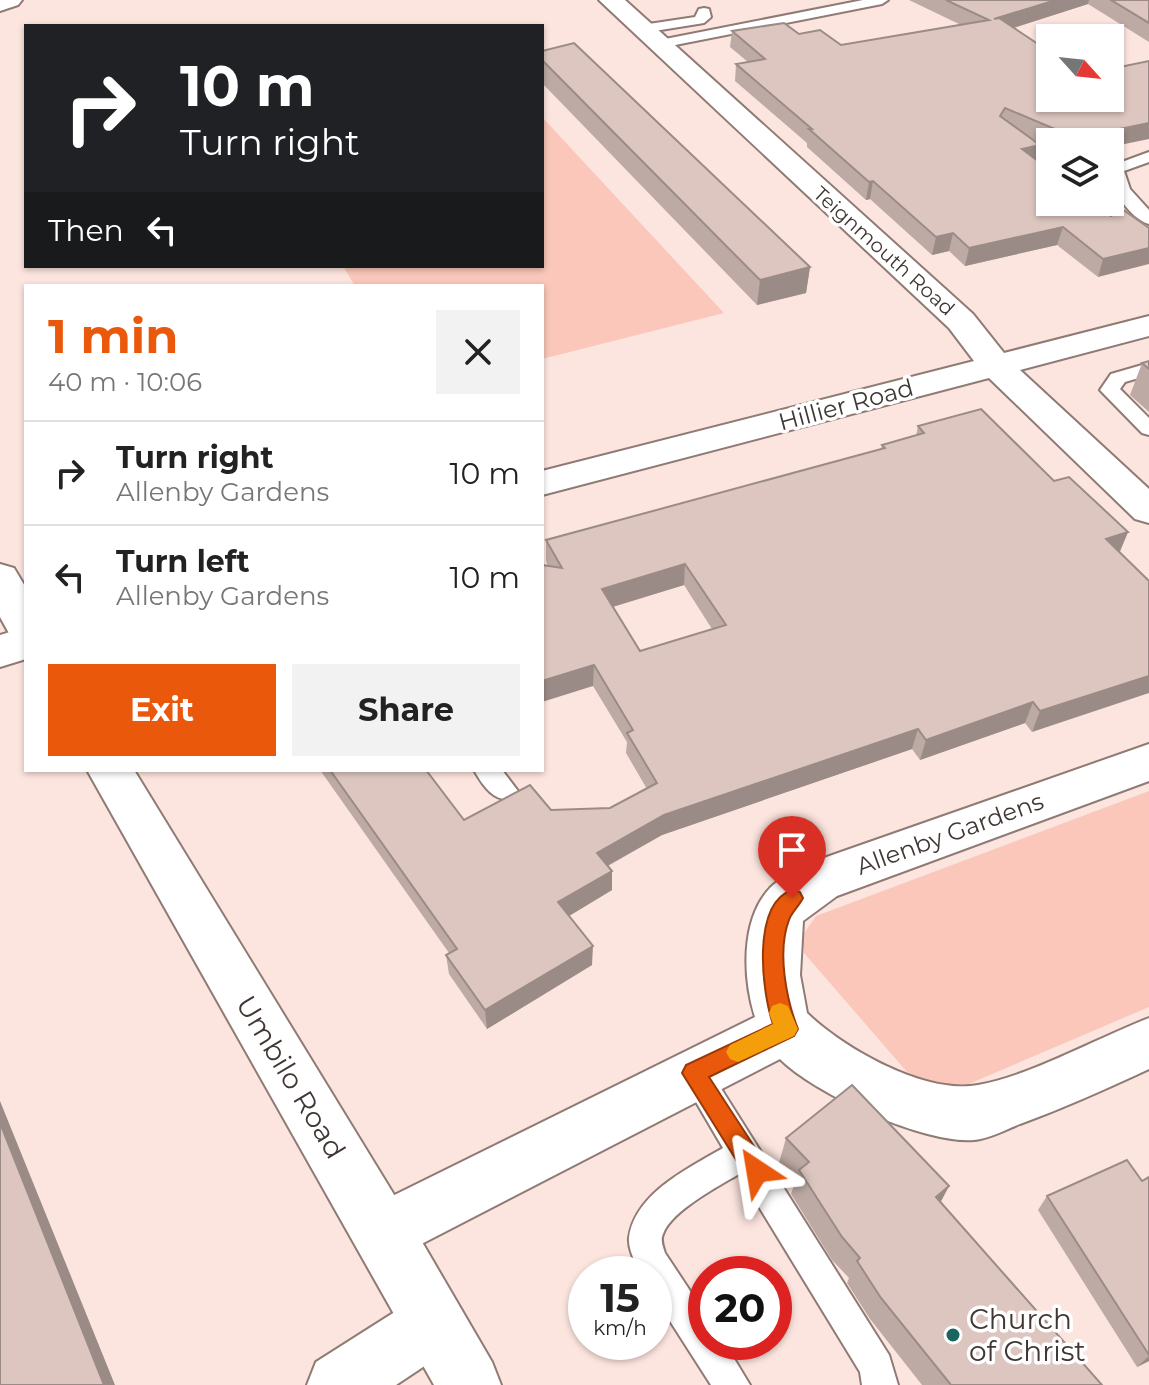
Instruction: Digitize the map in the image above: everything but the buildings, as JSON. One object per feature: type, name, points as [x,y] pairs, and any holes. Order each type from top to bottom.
[{"type":"street","points":[[0,4],[10,0]]},
{"type":"street","name":"Teignmouth Road","points":[[611,0],[961,321],[996,366],[1149,510]]},
{"type":"street","name":"Hillier Road","points":[[544,482],[1149,326]]},
{"type":"street","points":[[0,578],[24,622]]},
{"type":"street","points":[[0,652],[24,643]]},
{"type":"street","name":"Allenby Gardens","points":[[786,1029],[778,1007],[773,963],[779,917],[792,898],[819,881],[1149,762]]},
{"type":"street","name":"Umbilo Road","points":[[111,772],[383,1232],[469,1385]]},
{"type":"street","points":[[383,1232],[786,1029],[831,1065],[900,1098],[953,1112],[975,1113],[1037,1092],[1149,1043]]},
{"type":"street","points":[[339,1385],[434,1323]]},
{"type":"lane","points":[[651,37],[882,0]]},
{"type":"lane","points":[[651,37],[699,20],[704,17],[704,12]]},
{"type":"lane","points":[[1149,157],[1116,169],[1115,174],[1121,188],[1149,219]]},
{"type":"lane","points":[[1112,216],[1149,241]]},
{"type":"lane","points":[[1149,369],[1118,378],[1110,390],[1149,429]]},
{"type":"lane","points":[[489,772],[505,791]]},
{"type":"lane","points":[[694,1073],[877,1367],[880,1385]]},
{"type":"lane","points":[[732,1385],[653,1265],[646,1235],[659,1211],[745,1153]]},
{"type":"shaded area","points":[[544,119],[724,313],[544,358],[544,284],[354,284],[344,268],[544,268]]},
{"type":"shaded area","points":[[1149,791],[1149,1007],[964,1086],[928,1083],[907,1072],[804,953],[802,936],[816,916]]},
{"type":"slow traffic","points":[[738,1052],[786,1029],[780,1013]]},
{"type":"place","name":"Church of Christ","points":[[953,1335]]},
{"type":"route","points":[[757,1171],[694,1073],[786,1029],[778,1007],[773,963],[779,917],[792,898]]}]
